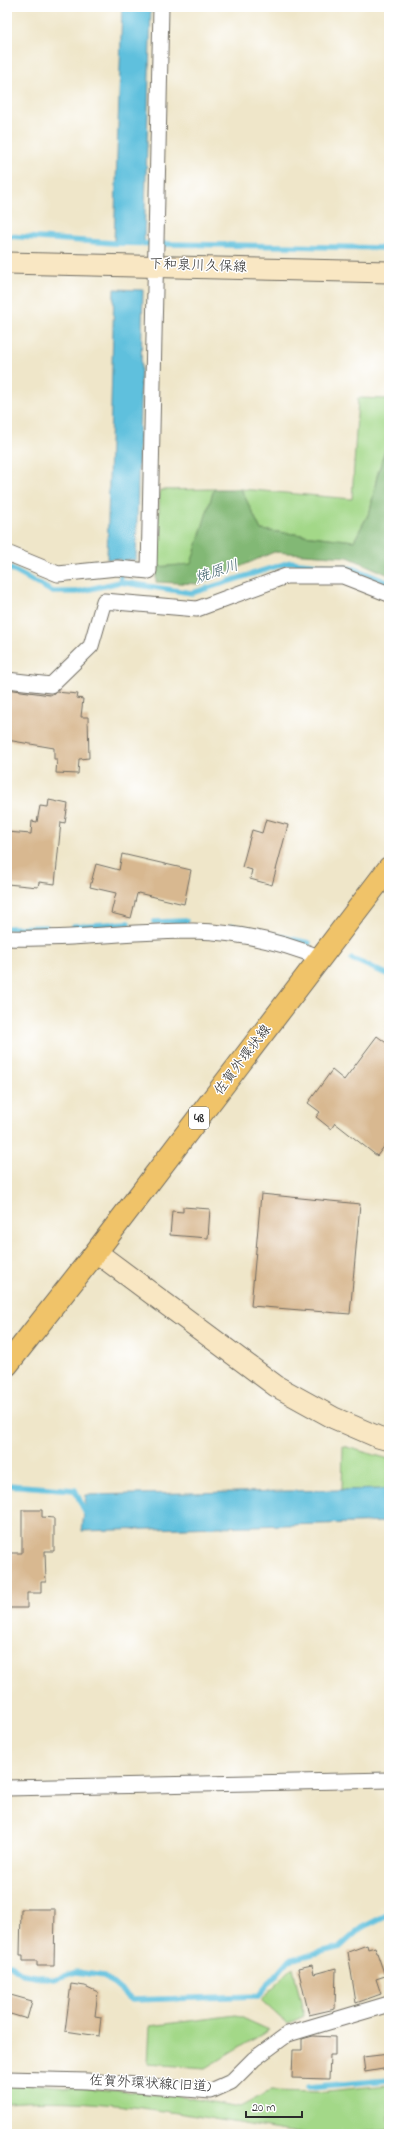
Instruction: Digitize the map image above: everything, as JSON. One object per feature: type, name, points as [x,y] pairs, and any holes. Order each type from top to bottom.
[{"type":"main road","name":"佐賀外環状線","points":[[7,1365],[96,1252],[322,958],[389,868]]},
{"type":"street","points":[[7,552],[58,574],[124,569],[149,571],[161,7]]},
{"type":"street","name":"下和泉川久保線","points":[[7,263],[156,265],[389,272]]},
{"type":"street","points":[[7,680],[51,685],[91,646],[104,600],[197,609],[286,576],[343,576],[389,594]]},
{"type":"street","points":[[7,938],[194,931],[244,936],[307,952],[322,958]]},
{"type":"street","points":[[96,1252],[276,1386],[334,1418],[378,1437],[389,1440]]},
{"type":"street","points":[[7,1788],[389,1780]]},
{"type":"street","name":"佐賀外環状線(旧道)","points":[[7,2079],[87,2080],[212,2091],[231,2082],[254,2059],[288,2034],[389,2004]]},
{"type":"green space","points":[[358,398],[389,399],[389,437],[377,476],[370,511],[354,541],[261,530],[241,489],[352,499]]},
{"type":"green space","points":[[389,437],[389,575],[348,557],[274,552],[200,584],[156,582],[156,567],[191,564],[214,489],[241,489],[261,530],[354,541],[370,511],[377,477]]},
{"type":"green space","points":[[214,489],[191,565],[156,567],[160,490]]},
{"type":"green space","points":[[343,1446],[389,1459],[389,1489],[342,1490]]},
{"type":"green space","points":[[293,1967],[304,2016],[287,2024],[261,2000]]},
{"type":"green space","points":[[236,2015],[269,2030],[206,2068],[148,2064],[150,2026]]},
{"type":"green space","points":[[29,2084],[172,2095],[240,2107],[270,2091],[317,2092],[389,2085],[389,2129],[329,2134],[304,2134],[193,2115],[119,2105],[44,2101],[7,2103],[7,2085]]},
{"type":"water","points":[[122,7],[151,7],[144,244],[114,243]]},
{"type":"water","points":[[114,289],[143,290],[136,560],[107,559]]},
{"type":"water","points":[[389,1489],[389,1522],[82,1531],[86,1495]]},
{"type":"building","points":[[7,689],[50,695],[56,692],[78,694],[77,698],[83,699],[81,717],[88,717],[89,758],[79,759],[78,774],[56,773],[57,759],[54,759],[54,748],[7,740]]},
{"type":"building","points":[[49,800],[68,804],[65,823],[61,822],[55,884],[39,882],[38,887],[7,884],[7,832],[31,834],[32,821],[37,822],[40,806],[48,807]]},
{"type":"building","points":[[266,819],[288,825],[272,885],[250,879],[252,870],[242,867],[252,830],[262,833]]},
{"type":"building","points":[[122,854],[191,870],[184,904],[138,893],[131,918],[111,913],[116,893],[90,887],[96,864],[119,870]]},
{"type":"building","points":[[377,1036],[389,1045],[389,1140],[377,1156],[335,1123],[331,1129],[316,1117],[320,1112],[308,1103],[332,1070],[344,1080]]},
{"type":"building","points":[[261,1194],[360,1204],[350,1314],[251,1306]]},
{"type":"building","points":[[183,1207],[210,1209],[208,1238],[170,1235],[172,1211],[183,1212]]},
{"type":"building","points":[[22,1510],[42,1510],[42,1517],[54,1518],[54,1551],[45,1551],[46,1582],[41,1582],[41,1593],[27,1593],[27,1608],[7,1608],[9,1553],[22,1553]]},
{"type":"building","points":[[21,1909],[55,1909],[54,1966],[37,1966],[37,1961],[23,1961],[23,1955],[20,1955]]},
{"type":"building","points":[[367,1945],[368,1949],[375,1947],[385,1976],[376,1979],[381,1994],[356,2003],[348,1952]]},
{"type":"building","points":[[312,1965],[314,1974],[336,1968],[335,2009],[309,2015],[298,1968]]},
{"type":"building","points":[[71,1984],[85,1986],[98,1992],[95,2016],[101,2017],[99,2036],[65,2031]]},
{"type":"building","points":[[7,1994],[32,2001],[27,2019],[7,2013]]},
{"type":"building","points":[[313,2036],[335,2037],[335,2055],[330,2055],[329,2079],[292,2078],[293,2050],[302,2050],[302,2039]]},
{"type":"building","points":[[389,2054],[389,2068],[365,2072],[363,2057]]},
{"type":"waterway","points":[[7,236],[114,243],[389,248]]},
{"type":"waterway","points":[[120,582],[125,553]]},
{"type":"waterway","name":"焼原川","points":[[7,567],[53,592],[77,592],[120,582],[192,593],[290,562],[355,569],[389,583]]},
{"type":"waterway","points":[[154,922],[186,921]]},
{"type":"waterway","points":[[74,926],[128,923]]},
{"type":"waterway","points":[[232,926],[257,931]]},
{"type":"waterway","points":[[9,928],[46,927]]},
{"type":"waterway","points":[[273,935],[309,943]]},
{"type":"waterway","points":[[352,959],[389,975]]},
{"type":"waterway","points":[[7,1485],[75,1490],[87,1516]]},
{"type":"waterway","points":[[7,1965],[10,1965],[23,1974],[54,1979],[76,1972],[104,1976],[132,2000],[258,1996],[289,1960],[340,1947],[361,1928],[389,1914]]},
{"type":"waterway","points":[[308,2087],[389,2080]]}]
